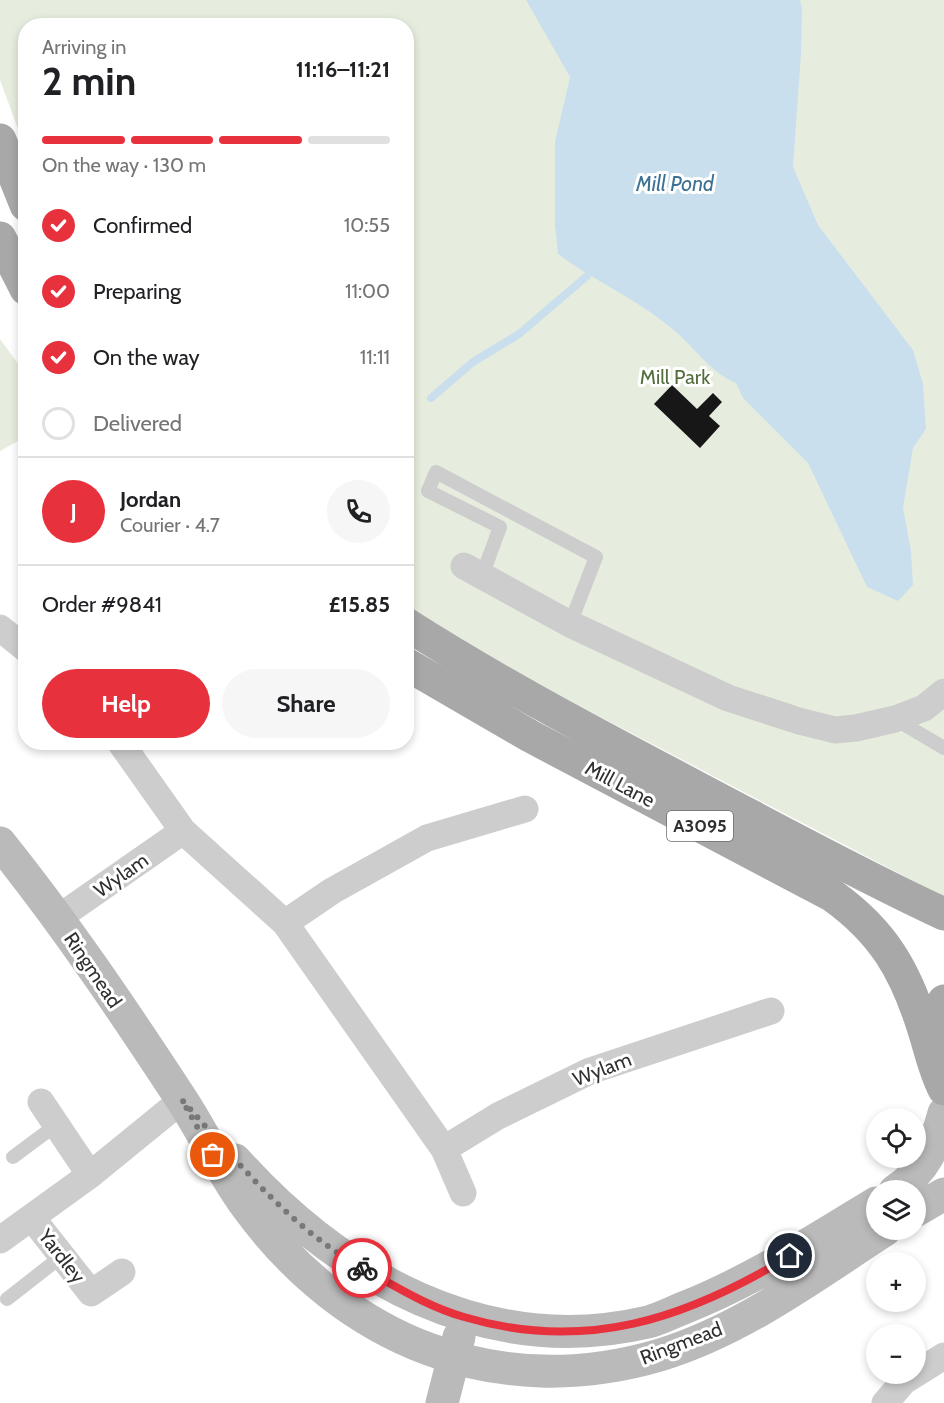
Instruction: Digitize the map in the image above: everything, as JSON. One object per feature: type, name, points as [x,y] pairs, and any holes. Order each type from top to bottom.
[{"type":"main road","points":[[0,140],[18,185]]},
{"type":"main road","points":[[0,238],[18,273]]},
{"type":"main road","name":"Mill Lane","points":[[414,629],[458,657],[604,738],[834,860],[944,914]]},
{"type":"main road","name":"Mill Lane","points":[[414,669],[530,736],[842,902],[873,928],[898,965],[944,1089]]},
{"type":"main road","points":[[930,1047],[933,1027],[944,1000]]},
{"type":"street","points":[[473,571],[570,624],[728,698],[799,721],[835,730],[895,719],[924,708],[944,692]]},
{"type":"street","points":[[0,628],[18,643]]},
{"type":"street","points":[[126,750],[183,831],[285,923],[444,1149],[463,1193]]},
{"type":"street","points":[[285,923],[332,891],[427,838],[525,808]]},
{"type":"street","name":"Wylam","points":[[58,918],[183,831]]},
{"type":"street","name":"Ringmead","points":[[0,843],[58,918],[182,1100],[224,1174],[249,1209],[288,1256],[317,1285],[359,1316],[453,1358],[500,1368],[554,1372],[596,1370],[660,1354],[705,1337],[772,1303],[870,1240]]},
{"type":"street","name":"Wylam","points":[[444,1149],[498,1116],[590,1071],[771,1011]]},
{"type":"street","name":"Ringmead","points":[[182,1100],[264,1192],[337,1253],[435,1307],[465,1318],[556,1332],[596,1331],[649,1322],[707,1299],[772,1266],[866,1209]]},
{"type":"street","name":"Yardley","points":[[0,1240],[90,1175],[182,1100]]},
{"type":"street","points":[[40,1102],[90,1175]]},
{"type":"street","points":[[909,1180],[918,1173],[927,1160],[944,1113]]},
{"type":"street","points":[[926,1205],[944,1194]]},
{"type":"street","name":"Yardley","points":[[32,1218],[91,1293],[122,1272]]},
{"type":"street","points":[[442,1403],[465,1318]]},
{"type":"street","points":[[885,1403],[904,1381],[944,1356]]},
{"type":"lane","points":[[473,571],[500,527],[428,490],[436,472],[596,557],[570,624]]},
{"type":"lane","points":[[895,719],[944,748]]},
{"type":"lane","points":[[13,1157],[56,1125]]},
{"type":"lane","points":[[8,1299],[62,1256]]},
{"type":"green space","name":"Mill Park","points":[[0,0],[944,0],[944,897],[526,678],[414,610],[414,18],[18,18],[18,129],[0,80]]},
{"type":"green space","points":[[0,339],[18,363],[18,441],[0,451]]},
{"type":"water","name":"Mill Pond","points":[[526,0],[800,0],[802,9],[801,54],[793,167],[818,225],[913,350],[923,384],[926,429],[913,448],[903,508],[911,551],[913,585],[898,601],[867,587],[808,463],[743,398],[736,383],[718,372],[657,317],[558,254],[555,225],[555,142],[570,77]]},
{"type":"building","points":[[672,385],[697,409],[713,393],[722,402],[709,416],[720,426],[700,448],[654,404]]},
{"type":"waterway","points":[[431,398],[473,362],[519,334],[587,276]]},
{"type":"way so far","points":[[213,1155],[182,1100],[264,1192],[337,1253],[362,1268]]},
{"type":"route","points":[[362,1268],[435,1307],[465,1318],[511,1327],[556,1332],[596,1331],[649,1322],[707,1299],[790,1256]]}]
